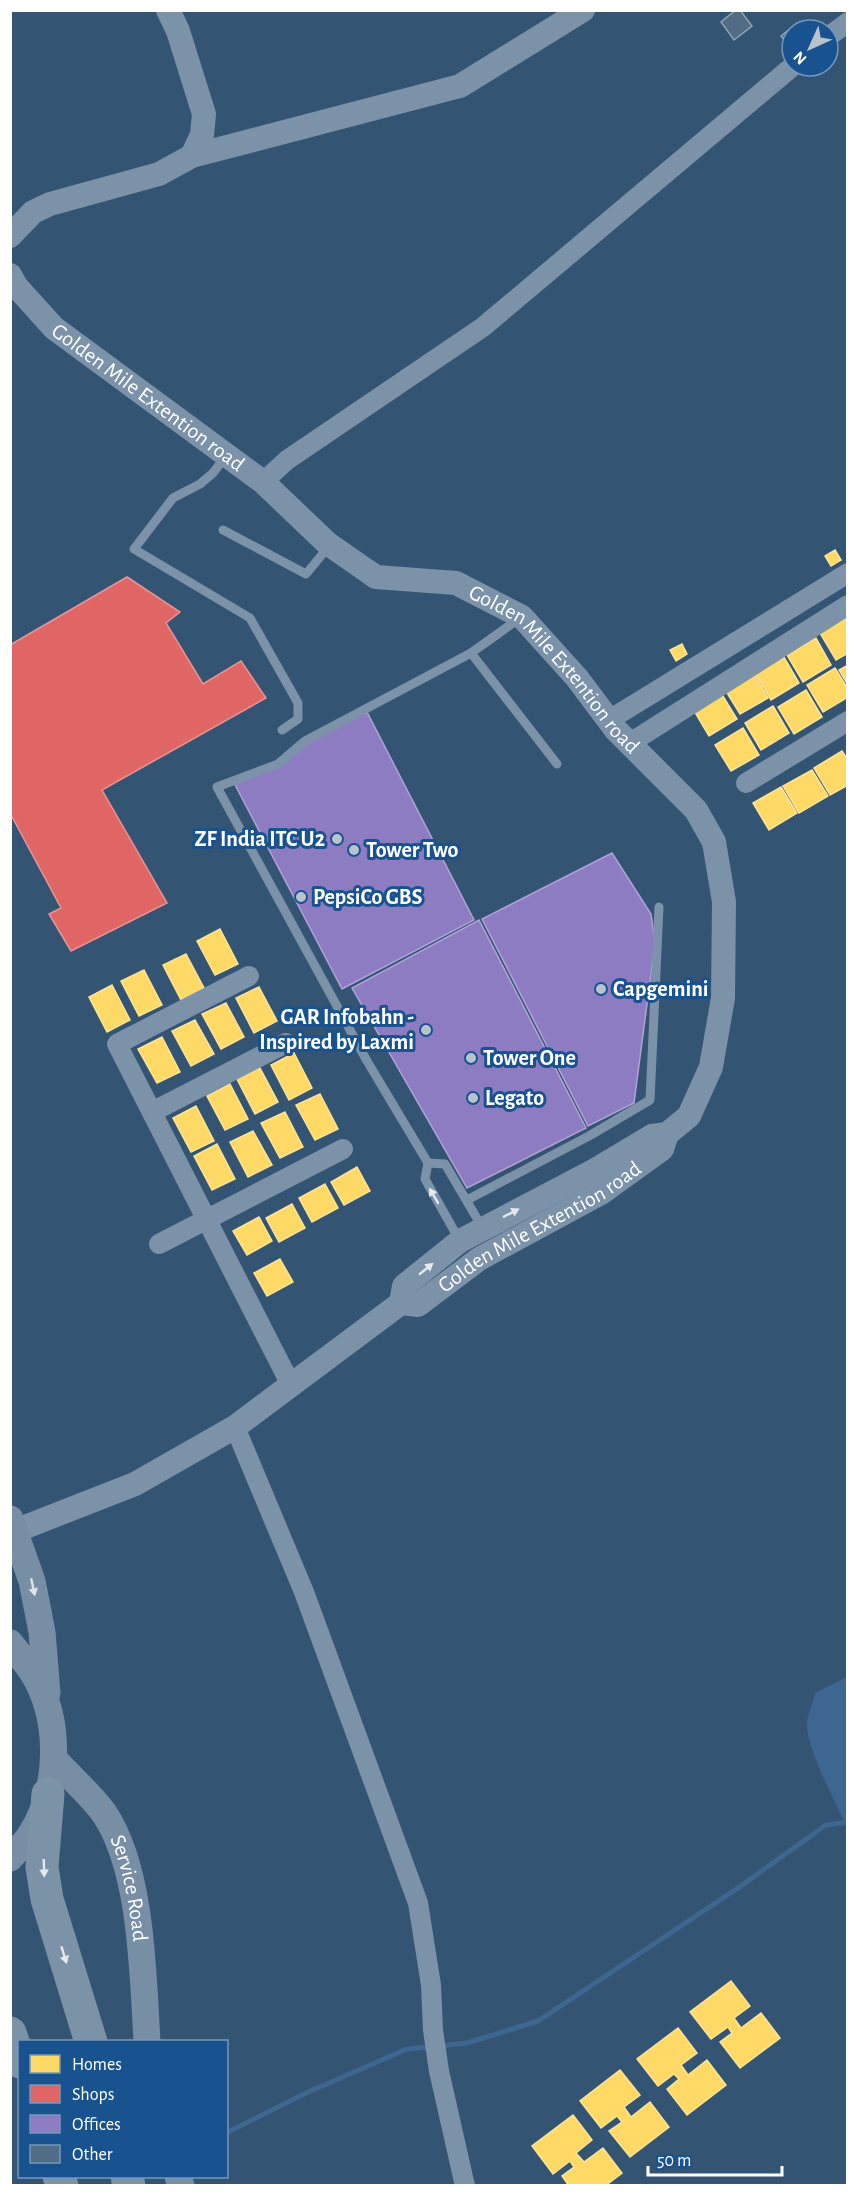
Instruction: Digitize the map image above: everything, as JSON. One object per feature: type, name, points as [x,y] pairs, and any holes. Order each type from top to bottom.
[{"type":"highway","points":[[48,1794],[42,1868],[47,1899],[90,2040]]},
{"type":"highway","points":[[10,2033],[18,2056]]},
{"type":"main road","points":[[10,1858],[29,1836],[48,1794],[54,1759],[42,1632],[32,1581],[13,1525]]},
{"type":"main road","points":[[10,1643],[34,1674],[49,1711]]},
{"type":"main road","name":"Service Road","points":[[54,1759],[104,1813],[121,1846],[134,1898],[142,1966],[147,2040]]},
{"type":"street","points":[[168,10],[178,31],[204,114],[202,135],[192,156]]},
{"type":"street","points":[[10,236],[33,212],[50,204],[159,174],[192,156],[459,86],[583,10]]},
{"type":"street","points":[[263,482],[286,460],[483,327],[780,77]]},
{"type":"street","name":"Golden Mile Extention road","points":[[10,275],[16,286],[54,328],[263,482],[330,545],[376,577],[456,583],[522,617],[577,678],[609,720],[696,810],[714,842],[724,902],[723,998],[711,1067],[689,1116],[667,1134],[652,1136],[595,1170],[460,1241],[404,1286],[401,1303],[235,1427],[135,1484],[13,1525]]},
{"type":"street","points":[[609,720],[848,573]]},
{"type":"street","points":[[630,743],[848,605]]},
{"type":"street","points":[[746,783],[848,721]]},
{"type":"street","points":[[249,976],[117,1044],[291,1385]]},
{"type":"street","points":[[152,1112],[286,1043]]},
{"type":"street","name":"Golden Mile Extention road","points":[[401,1303],[418,1305],[480,1259],[601,1193],[662,1149],[667,1134]]},
{"type":"street","points":[[159,1244],[343,1149]]},
{"type":"street","points":[[235,1427],[304,1592],[418,1903],[431,1985],[433,2030],[439,2071],[465,2186]]},
{"type":"lane","points":[[226,456],[213,473],[200,484],[173,498],[134,549],[250,618],[298,704],[298,719],[282,730]]},
{"type":"lane","points":[[223,530],[306,574],[330,545]]},
{"type":"lane","points":[[460,1241],[424,1179],[428,1163],[367,1061],[217,787],[278,764],[305,741],[471,653],[522,617]]},
{"type":"lane","points":[[471,653],[557,764]]},
{"type":"lane","points":[[467,1200],[589,1136],[650,1100],[659,907]]},
{"type":"lane","points":[[428,1163],[445,1164],[483,1228]]},
{"type":"water","points":[[847,1677],[847,1829],[812,1749],[807,1725],[815,1693]]},
{"type":"building: Homes","points":[[835,550],[841,560],[831,566],[825,556]]},
{"type":"building: Homes","points":[[848,617],[848,653],[836,660],[820,633]]},
{"type":"building: Homes","points":[[816,638],[831,665],[803,682],[787,655]]},
{"type":"building: Homes","points":[[682,644],[687,654],[676,661],[670,650]]},
{"type":"building: Homes","points":[[784,657],[799,683],[771,700],[755,673]]},
{"type":"building: Homes","points":[[848,665],[848,685],[839,670]]},
{"type":"building: Homes","points":[[835,668],[848,689],[848,697],[823,712],[807,685]]},
{"type":"building: Homes","points":[[752,671],[768,698],[740,714],[724,688]]},
{"type":"building: Homes","points":[[806,690],[822,717],[794,734],[778,707]]},
{"type":"building: Homes","points":[[721,693],[737,719],[709,736],[693,709]]},
{"type":"building: Homes","points":[[773,706],[789,733],[761,750],[745,723]]},
{"type":"building: Homes","points":[[743,728],[759,755],[731,771],[715,745]]},
{"type":"building: Homes","points":[[842,751],[848,760],[848,785],[830,795],[814,768]]},
{"type":"building: Homes","points":[[812,770],[828,796],[799,813],[783,786]]},
{"type":"building: Homes","points":[[781,787],[797,813],[769,830],[753,803]]},
{"type":"building: Homes","points":[[220,929],[238,964],[215,975],[197,941]]},
{"type":"building: Homes","points":[[186,954],[204,988],[181,1000],[163,965]]},
{"type":"building: Homes","points":[[144,970],[162,1005],[139,1016],[121,981]]},
{"type":"building: Homes","points":[[112,985],[130,1020],[107,1032],[89,997]]},
{"type":"building: Homes","points":[[259,987],[277,1021],[254,1033],[236,998]]},
{"type":"building: Homes","points":[[226,1003],[244,1037],[221,1049],[202,1014]]},
{"type":"building: Homes","points":[[195,1020],[214,1054],[191,1066],[172,1031]]},
{"type":"building: Homes","points":[[162,1037],[180,1072],[157,1083],[138,1049]]},
{"type":"building: Homes","points":[[294,1053],[312,1088],[289,1100],[271,1065]]},
{"type":"building: Homes","points":[[260,1068],[278,1102],[255,1114],[237,1079]]},
{"type":"building: Homes","points":[[230,1084],[248,1119],[225,1130],[207,1096]]},
{"type":"building: Homes","points":[[320,1094],[338,1129],[315,1140],[296,1105]]},
{"type":"building: Homes","points":[[196,1106],[214,1141],[191,1152],[173,1118]]},
{"type":"building: Homes","points":[[285,1112],[303,1147],[280,1158],[261,1123]]},
{"type":"building: Homes","points":[[253,1131],[272,1165],[248,1177],[230,1142]]},
{"type":"building: Homes","points":[[217,1144],[235,1179],[212,1190],[194,1156]]},
{"type":"building: Homes","points":[[357,1167],[370,1191],[344,1205],[331,1182]]},
{"type":"building: Homes","points":[[325,1184],[338,1208],[312,1222],[299,1198]]},
{"type":"building: Homes","points":[[292,1204],[305,1228],[279,1242],[266,1218]]},
{"type":"building: Homes","points":[[259,1217],[272,1241],[247,1255],[233,1231]]},
{"type":"building: Homes","points":[[280,1259],[293,1282],[267,1296],[254,1273]]},
{"type":"building: Homes","points":[[731,1981],[750,2006],[734,2018],[741,2028],[761,2013],[780,2038],[740,2068],[720,2042],[732,2033],[728,2027],[711,2039],[690,2012]]},
{"type":"building: Homes","points":[[678,2028],[697,2053],[681,2065],[688,2075],[707,2060],[726,2085],[687,2115],[667,2089],[679,2079],[674,2074],[658,2086],[637,2059]]},
{"type":"building: Homes","points":[[620,2070],[640,2095],[624,2107],[631,2117],[650,2102],[669,2127],[630,2157],[609,2131],[622,2122],[617,2116],[601,2128],[580,2101]]},
{"type":"building: Homes","points":[[573,2115],[592,2140],[576,2153],[584,2162],[603,2148],[622,2173],[605,2186],[569,2186],[562,2176],[574,2167],[570,2161],[553,2174],[532,2146]]},
{"type":"building: Shops","points":[[127,577],[180,612],[166,623],[203,684],[241,661],[266,698],[102,790],[167,903],[71,951],[49,914],[61,908],[10,813],[10,645]]},
{"type":"building: Offices","name":"Tower Two","points":[[367,712],[474,920],[342,989],[233,781],[278,764],[306,742]]},
{"type":"building: Offices","points":[[612,853],[651,914],[655,943],[634,1103],[588,1126],[482,919]]},
{"type":"building: Offices","name":"Tower One","points":[[479,920],[586,1128],[467,1188],[352,988]]},
{"type":"building: Other","points":[[736,10],[740,10],[752,26],[734,40],[721,22]]},
{"type":"waterway","points":[[440,2046],[467,2043],[538,2021],[738,1888],[826,1825],[848,1822]]},
{"type":"waterway","points":[[228,2132],[306,2093],[407,2049],[431,2047]]},
{"type":"place","name":"ZF India ITC U2","points":[[337,839]]},
{"type":"place","name":"Tower Two","points":[[354,850]]},
{"type":"place","name":"PepsiCo GBS","points":[[301,897]]},
{"type":"place","name":"Capgemini","points":[[601,989]]},
{"type":"place","name":"GAR Infobahn - Inspired by Laxmi","points":[[426,1030]]},
{"type":"place","name":"Tower One","points":[[471,1058]]},
{"type":"place","name":"Legato","points":[[473,1098]]}]
